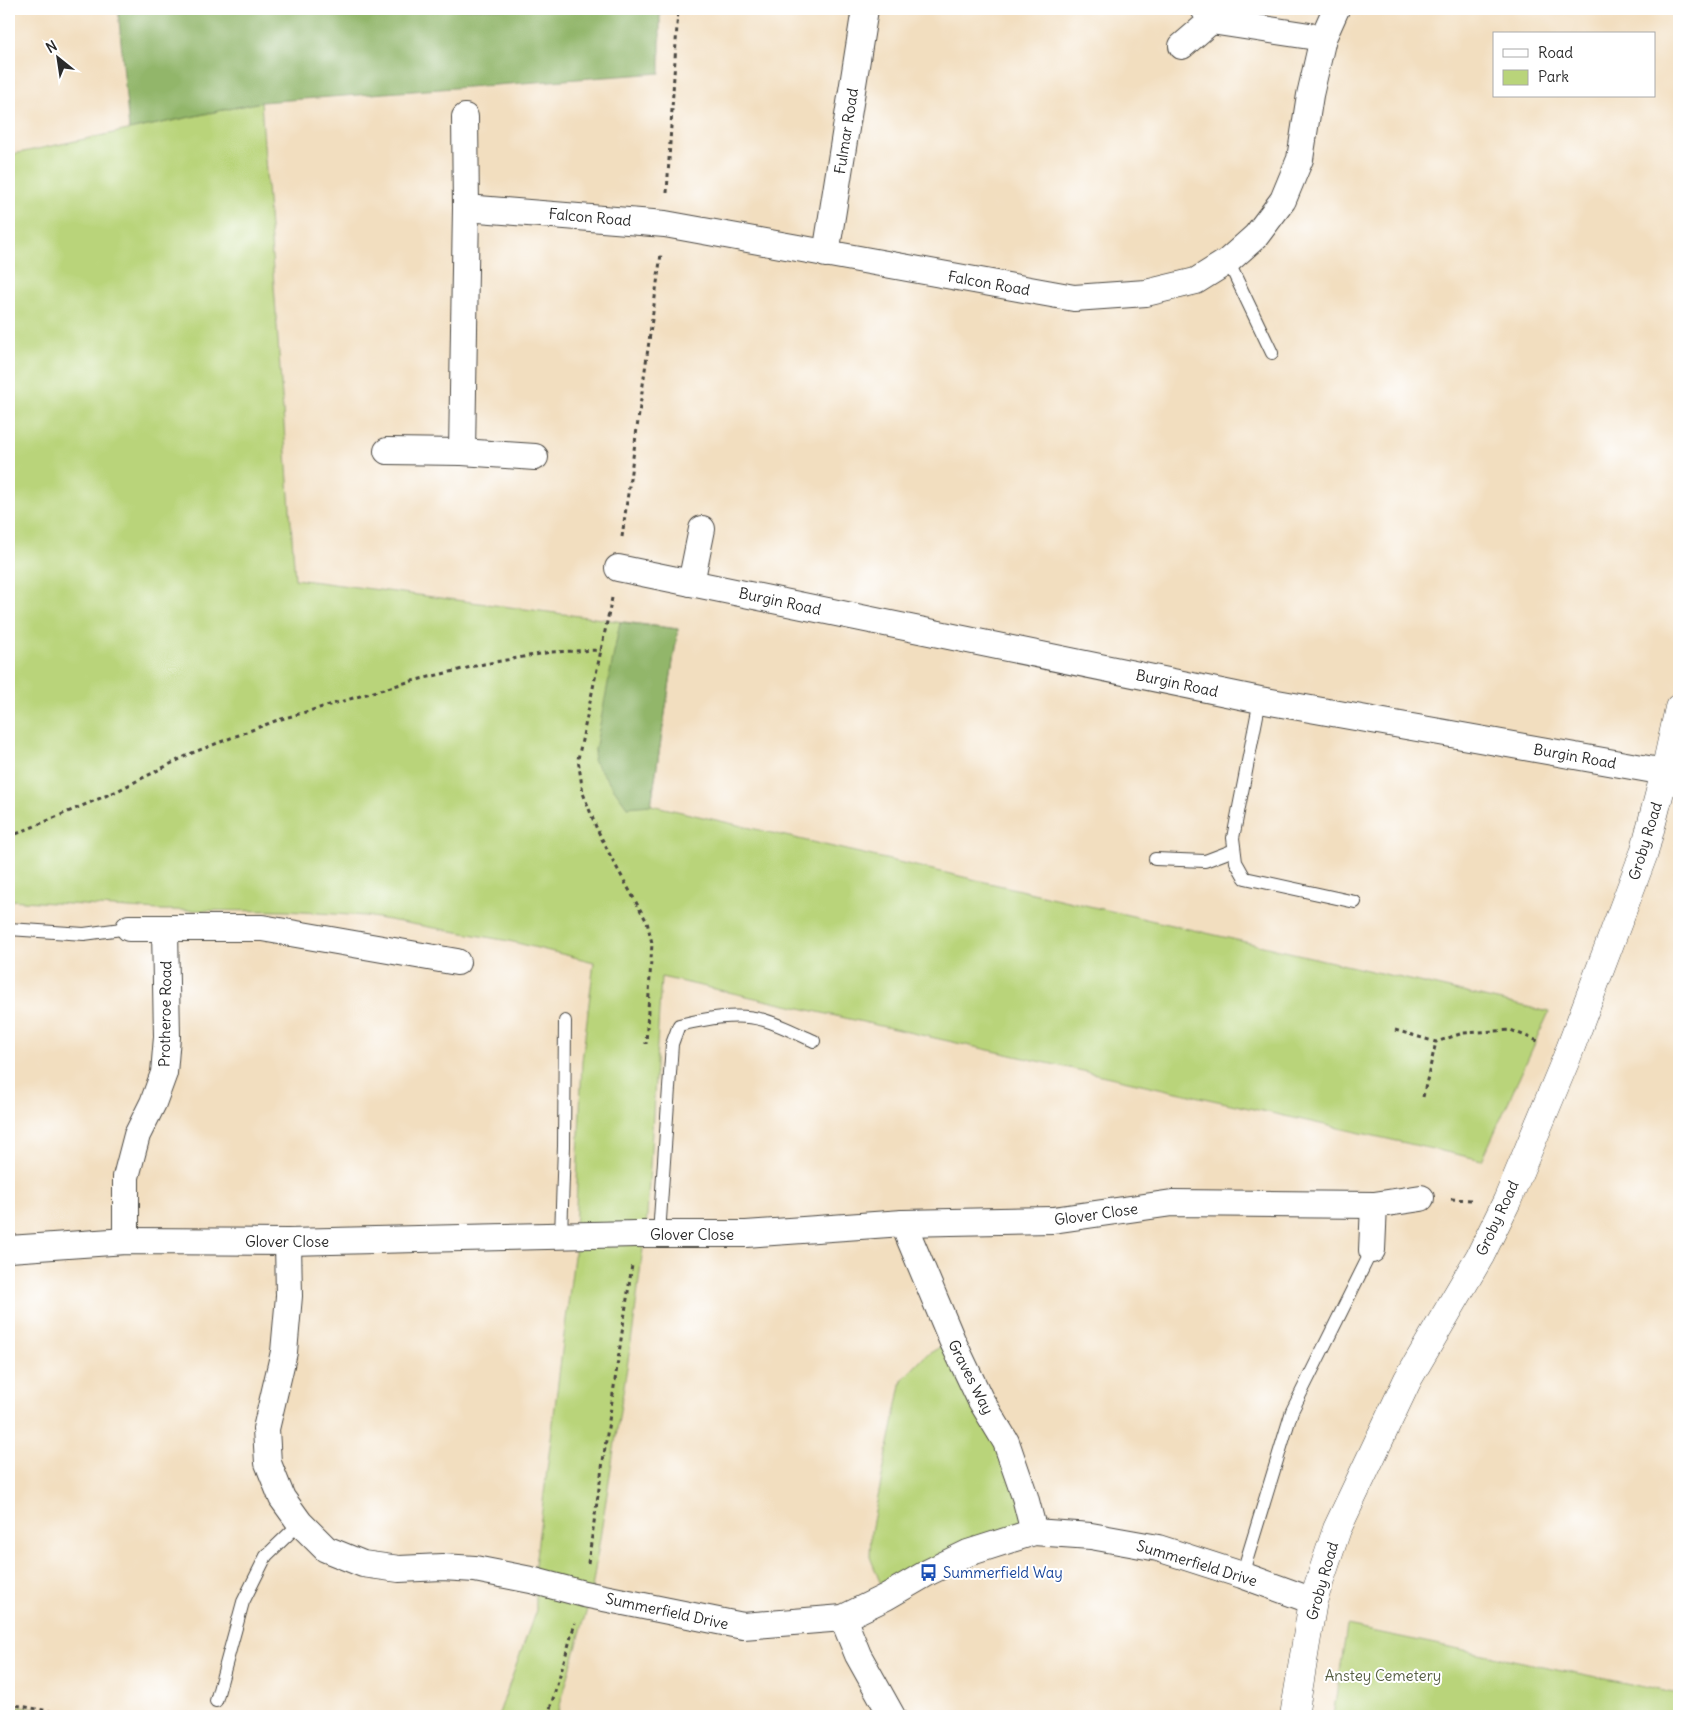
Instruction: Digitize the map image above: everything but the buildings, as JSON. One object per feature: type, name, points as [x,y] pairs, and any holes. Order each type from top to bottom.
[{"type":"street","name":"Fulmar Road","points":[[826,254],[865,9]]},
{"type":"street","name":"Falcon Road","points":[[466,208],[665,224],[1074,298],[1146,293],[1196,281],[1228,260],[1256,236],[1283,200],[1300,159],[1310,95],[1324,38],[1336,9]]},
{"type":"street","points":[[1182,46],[1207,15],[1324,38]]},
{"type":"street","points":[[462,452],[466,208],[465,117]]},
{"type":"street","points":[[387,451],[462,452],[535,457]]},
{"type":"street","points":[[691,583],[702,528]]},
{"type":"street","name":"Burgin Road","points":[[618,568],[1260,700],[1665,772]]},
{"type":"street","name":"Groby Road","points":[[1294,1716],[1313,1601],[1337,1529],[1408,1379],[1480,1256],[1507,1200],[1567,1057],[1644,852],[1665,772],[1679,708]]},
{"type":"street","points":[[130,928],[262,928],[457,962]]},
{"type":"street","name":"Protheroe Road","points":[[126,1241],[126,1177],[137,1136],[153,1103],[164,1073],[168,1037],[165,929]]},
{"type":"street","name":"Glover Close","points":[[9,1249],[126,1241],[288,1242],[647,1234],[746,1234],[903,1223],[1053,1220],[1172,1203],[1374,1205],[1420,1198]]},
{"type":"street","points":[[1372,1250],[1374,1205]]},
{"type":"street","name":"Graves Way","points":[[903,1223],[952,1340],[980,1399],[1006,1442],[1025,1497],[1034,1532]]},
{"type":"street","name":"Summerfield Drive","points":[[288,1242],[289,1296],[284,1352],[266,1429],[268,1463],[282,1498],[300,1523],[326,1548],[363,1564],[399,1569],[442,1567],[475,1569],[531,1580],[584,1594],[743,1626],[843,1618],[968,1553],[1034,1532],[1091,1536],[1158,1548],[1242,1575],[1313,1601]]},
{"type":"street","points":[[843,1618],[858,1655],[892,1716]]},
{"type":"lane","points":[[1228,260],[1272,353]]},
{"type":"lane","points":[[1260,700],[1232,838],[1236,862],[1245,878],[1355,902]]},
{"type":"lane","points":[[1155,859],[1205,861],[1234,850]]},
{"type":"lane","points":[[9,929],[84,934],[130,928]]},
{"type":"lane","points":[[647,1234],[672,1044],[678,1025],[697,1020],[735,1016],[763,1019],[814,1041]]},
{"type":"lane","points":[[561,1236],[565,1021]]},
{"type":"lane","points":[[1242,1575],[1292,1411],[1372,1250]]},
{"type":"lane","points":[[216,1701],[243,1602],[266,1556],[300,1523]]},
{"type":"path","points":[[646,1047],[652,943],[647,922],[596,827],[583,794],[578,759],[618,568],[665,224],[678,9]]},
{"type":"path","points":[[9,837],[117,792],[192,753],[276,721],[408,682],[484,664],[551,652],[601,650]]},
{"type":"path","points":[[1395,1030],[1436,1042],[1463,1033],[1511,1030],[1536,1040],[1567,1057]]},
{"type":"path","points":[[1423,1098],[1436,1042]]},
{"type":"path","points":[[548,1716],[584,1594],[624,1326],[647,1234]]},
{"type":"path","points":[[9,1704],[77,1716]]},
{"type":"green space","points":[[118,9],[660,9],[660,73],[261,102],[129,130]]},
{"type":"green space","points":[[261,102],[295,579],[678,629],[651,805],[1549,1012],[1482,1160],[661,977],[647,1216],[633,1329],[591,1595],[557,1716],[498,1716],[536,1610],[535,1565],[574,1256],[582,1061],[594,962],[509,941],[366,916],[287,911],[159,910],[9,900],[9,155]]},
{"type":"green space","points":[[620,622],[678,629],[651,805],[627,807],[593,760]]},
{"type":"green space","points":[[952,1340],[1034,1532],[886,1597],[870,1557],[871,1531],[902,1380],[925,1356]]},
{"type":"green space","name":"Anstey Cemetery","points":[[1347,1626],[1679,1694],[1679,1716],[1333,1716]]},
{"type":"green space","points":[[9,1704],[49,1710],[71,1716],[9,1716]]},
{"type":"place","name":"Summerfield Way","points":[[929,1572]]}]
